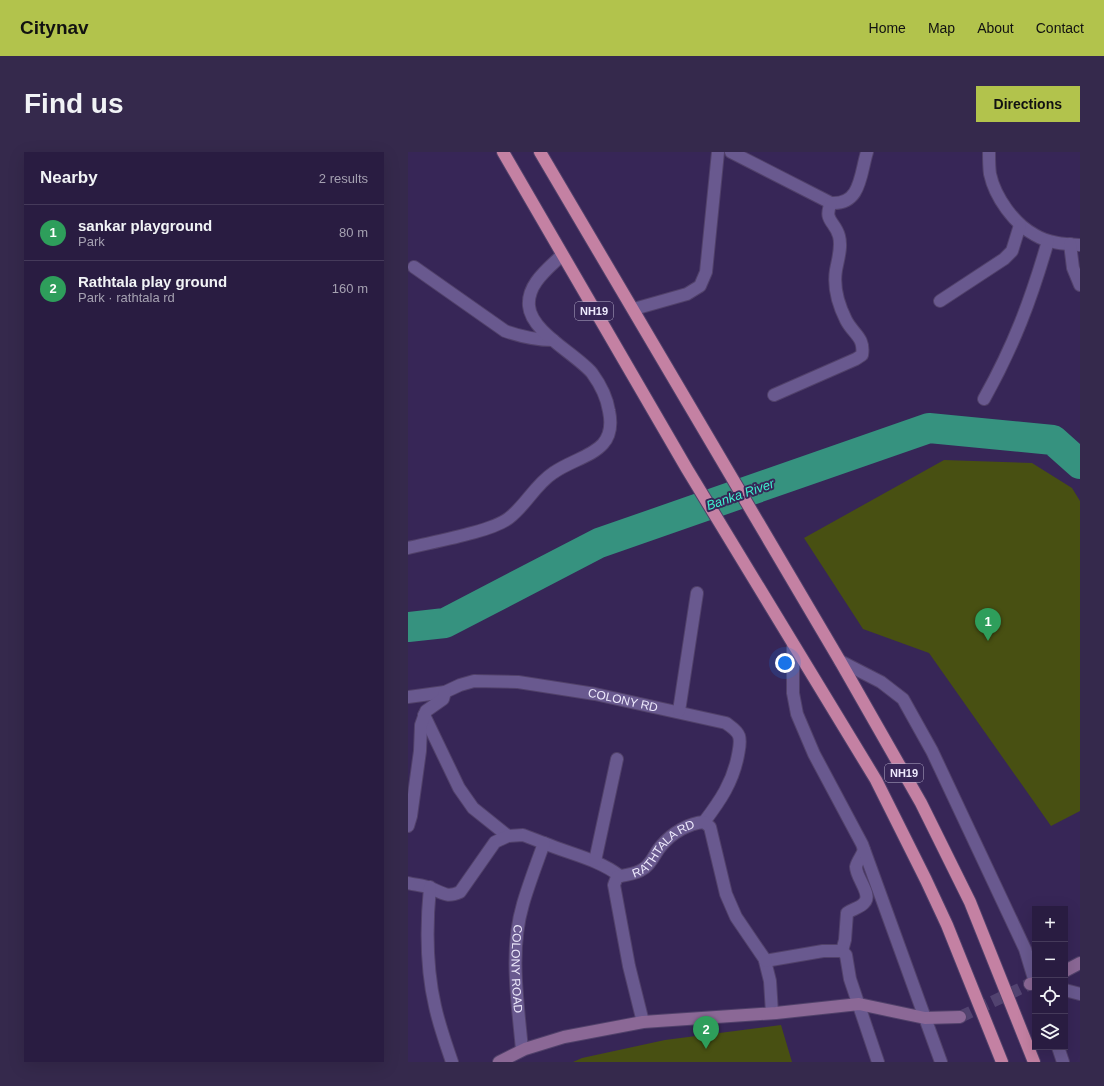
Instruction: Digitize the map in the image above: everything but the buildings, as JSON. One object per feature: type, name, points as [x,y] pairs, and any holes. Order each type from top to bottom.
[{"type":"highway","name":"NH19","points":[[502,152],[687,469],[852,740],[898,823],[947,925],[1002,1062]]},
{"type":"highway","name":"NH19","points":[[540,152],[717,450],[840,661],[921,804],[970,902],[1034,1062]]},
{"type":"main road","points":[[1068,969],[1080,963]]},
{"type":"main road","points":[[499,1062],[522,1050],[564,1037],[643,1022],[772,1013],[859,1004],[925,1018],[960,1017]]},
{"type":"street","points":[[634,309],[687,294],[700,286],[706,272],[718,152]]},
{"type":"street","points":[[731,152],[831,203],[841,204],[850,200],[856,193],[867,152]]},
{"type":"street","points":[[989,152],[990,174],[997,195],[1020,225],[1035,236],[1048,241],[1075,245],[1073,268],[1080,285]]},
{"type":"street","points":[[774,395],[862,355],[863,346],[861,340],[848,324],[839,306],[834,286],[840,238],[837,229],[828,217],[828,210],[831,203]]},
{"type":"street","points":[[940,301],[1004,259],[1012,251],[1020,225]]},
{"type":"street","points":[[984,399],[1021,326],[1034,291],[1048,241]]},
{"type":"street","points":[[408,548],[489,528],[508,519],[522,506],[538,486],[553,473],[591,454],[605,444],[611,432],[611,419],[607,399],[592,374],[575,357],[553,340],[534,321],[529,307],[530,293],[536,281],[562,255]]},
{"type":"street","points":[[414,267],[506,331],[521,337],[538,340],[553,340]]},
{"type":"street","points":[[679,711],[697,593]]},
{"type":"street","points":[[793,644],[793,693],[797,714],[814,754],[846,812],[864,850],[941,1062]]},
{"type":"street","points":[[840,661],[881,682],[903,700],[932,751],[1025,949],[1032,979]]},
{"type":"street","name":"COLONY RD","points":[[408,697],[445,692],[468,682],[488,680],[518,682],[595,694],[631,703],[679,711],[726,723],[735,730],[739,737],[740,745],[731,781],[725,794],[704,822]]},
{"type":"street","points":[[408,826],[411,816],[420,751],[421,725],[424,715],[430,707],[443,699],[445,692]]},
{"type":"street","points":[[424,715],[460,788],[473,808],[508,836]]},
{"type":"street","points":[[595,861],[617,759]]},
{"type":"street","name":"RATHTALA RD","points":[[643,1022],[614,891],[615,880],[620,876],[637,873],[644,869],[662,845],[674,833],[696,822],[704,822],[710,827],[726,894],[736,917],[766,961]]},
{"type":"street","points":[[408,883],[430,888],[442,894],[452,895],[460,892],[495,842],[508,836],[523,835],[595,861],[608,867],[620,876]]},
{"type":"street","name":"COLONY ROAD","points":[[522,1050],[516,956],[519,924],[523,904],[544,843]]},
{"type":"street","points":[[842,951],[847,913],[862,905],[867,895],[856,866],[864,850]]},
{"type":"street","points":[[430,888],[426,924],[428,959],[435,1007],[452,1062]]},
{"type":"street","points":[[772,1013],[770,982],[766,961],[823,951],[842,951],[846,955],[850,979],[878,1062]]},
{"type":"street","points":[[1068,991],[1080,994]]},
{"type":"street","points":[[1059,1050],[1063,1062]]},
{"type":"green space","points":[[944,460],[1032,463],[1072,488],[1080,501],[1080,811],[1051,826],[929,653],[863,629],[804,538]]},
{"type":"green space","points":[[781,1025],[792,1062],[573,1062],[582,1058],[665,1040]]},
{"type":"waterway","name":"Banka River","points":[[408,627],[445,623],[599,543],[929,428],[1053,440],[1080,464]]},
{"type":"tunnel","points":[[960,1017],[1030,984]]},
{"type":"place","name":"sankar playground","points":[[988,641]]},
{"type":"place","name":"Rathtala play ground","points":[[706,1049]]}]
